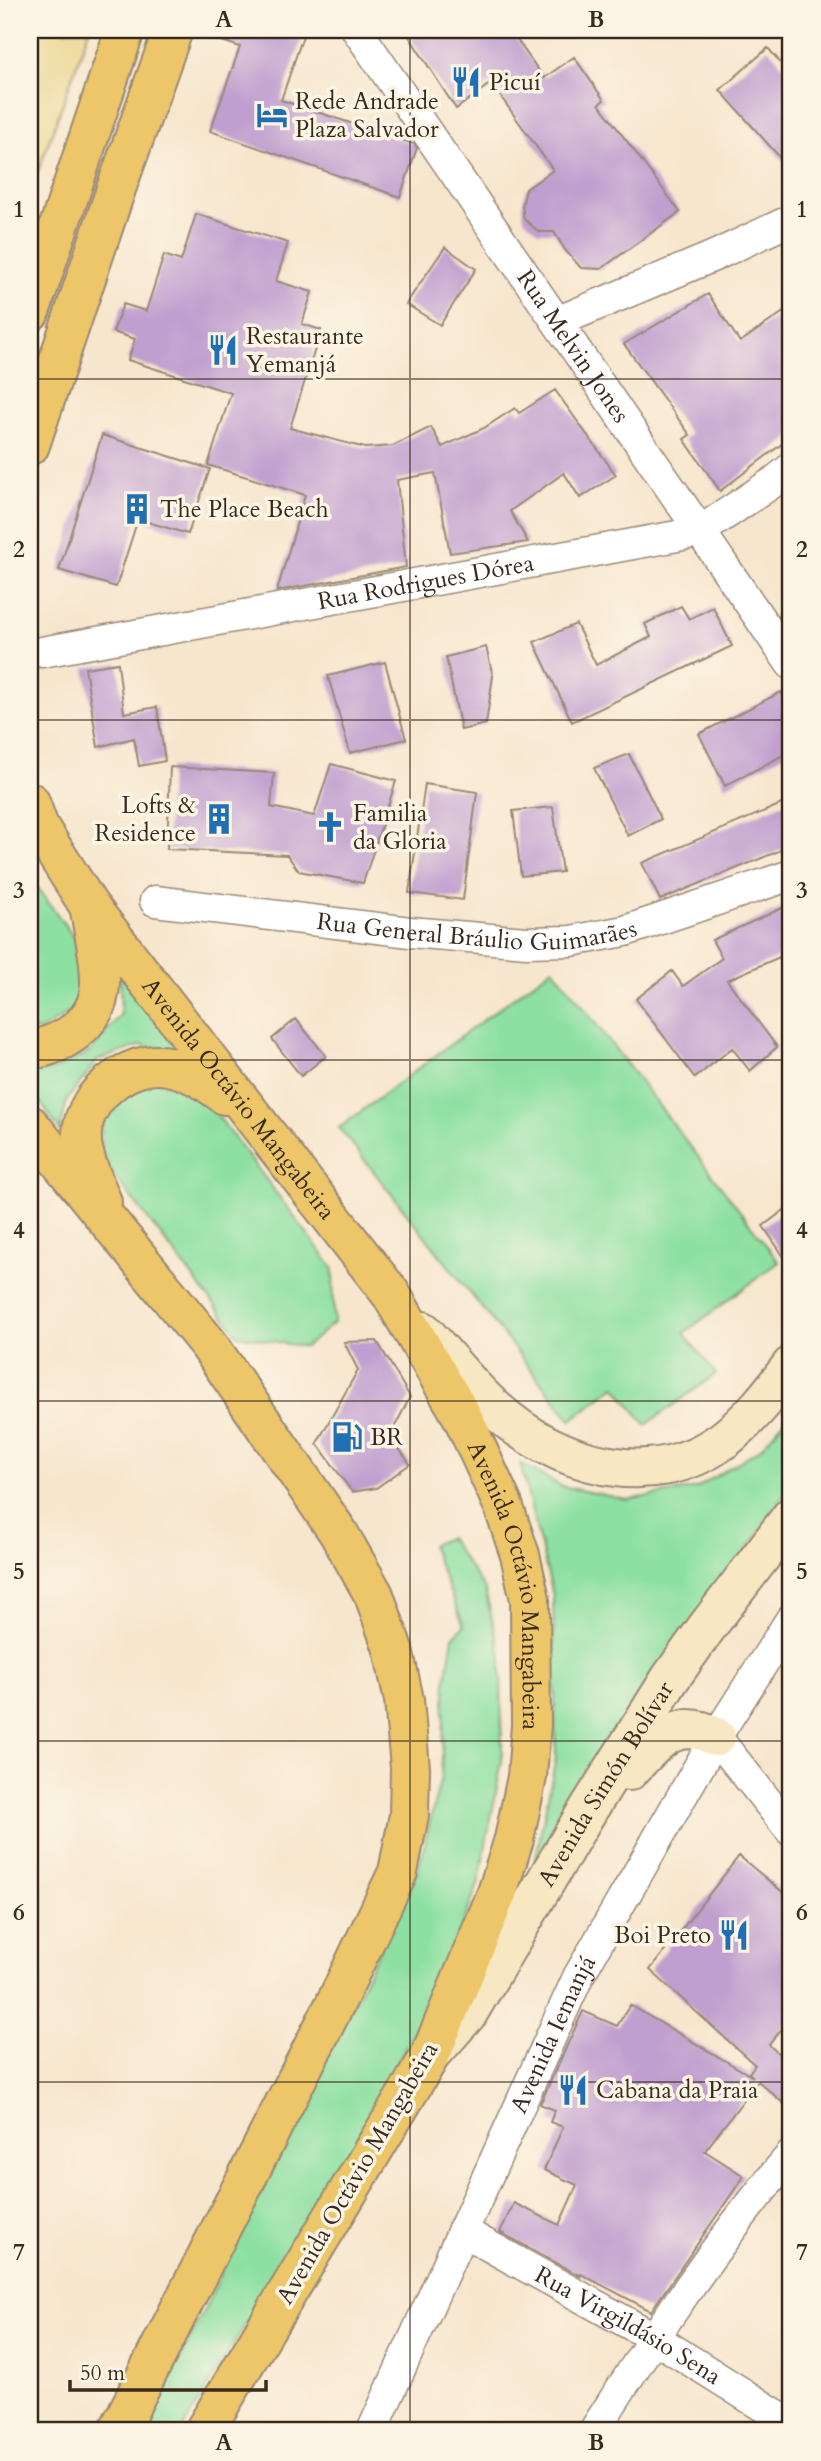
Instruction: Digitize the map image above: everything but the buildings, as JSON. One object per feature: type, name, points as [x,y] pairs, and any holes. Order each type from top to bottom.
[{"type":"main road","points":[[30,312],[125,30]]},
{"type":"main road","points":[[30,445],[117,186],[173,30]]},
{"type":"main road","name":"Avenida Octávio Mangabeira","points":[[30,802],[39,827],[89,906],[391,1294],[463,1418],[503,1505],[520,1555],[530,1599],[531,1725],[527,1777],[514,1839],[497,1893],[430,2056],[204,2431]]},
{"type":"main road","points":[[30,1050],[48,1048],[76,1033],[94,1008],[100,984],[89,906]]},
{"type":"main road","points":[[109,1222],[81,1140],[87,1114],[103,1088],[135,1067],[166,1065],[198,1076],[244,1108]]},
{"type":"main road","points":[[30,1125],[209,1345],[338,1532],[368,1585],[393,1649],[404,1700],[410,1768],[409,1815],[398,1872],[338,1998],[118,2431]]},
{"type":"street","name":"Rua Melvin Jones","points":[[357,30],[559,321],[699,532],[791,664]]},
{"type":"street","points":[[559,321],[714,256],[791,220]]},
{"type":"street","name":"Rua Rodrigues Dórea","points":[[42,652],[699,532],[775,481],[791,467]]},
{"type":"street","name":"Rua General Bráulio Guimarães","points":[[155,901],[410,932],[527,942],[571,941],[625,931],[791,875]]},
{"type":"street","points":[[391,1294],[461,1374],[496,1410],[526,1434],[561,1453],[610,1467],[633,1469],[658,1466],[701,1452],[720,1442],[761,1404],[791,1367]]},
{"type":"street","name":"Avenida Simón Bolívar","points":[[430,2056],[468,2013],[583,1818],[670,1679],[791,1517]]},
{"type":"street","name":"Avenida Iemanjá","points":[[372,2431],[578,1977],[716,1737],[791,1619]]},
{"type":"street","points":[[583,1818],[667,1735],[691,1728],[716,1737],[791,1831]]},
{"type":"street","points":[[594,2431],[653,2337],[725,2238],[791,2155]]},
{"type":"street","name":"Rua Virgildásio Sena","points":[[462,2231],[653,2337],[791,2424]]},
{"type":"green space","points":[[30,877],[80,946],[85,976],[73,1010],[40,1031],[30,1029]]},
{"type":"green space","points":[[553,968],[779,1262],[684,1333],[716,1374],[646,1425],[615,1386],[571,1420],[339,1128]]},
{"type":"green space","points":[[120,973],[179,1051],[142,1045],[98,1060],[67,1100],[60,1131],[30,1087],[30,1070],[53,1071],[91,1051],[121,1014]]},
{"type":"green space","points":[[157,1081],[191,1090],[214,1111],[333,1268],[334,1323],[305,1347],[238,1335],[116,1178],[102,1154],[101,1136],[105,1106],[124,1087]]},
{"type":"green space","points":[[791,1413],[791,1485],[534,1866],[556,1758],[553,1595],[520,1463],[561,1486],[627,1500],[697,1488],[761,1448]]},
{"type":"green space","points":[[449,1538],[485,1590],[501,1656],[502,1761],[478,1885],[442,1978],[347,2158],[181,2431],[145,2431],[418,1870],[441,1777],[446,1681],[453,1637],[464,1626],[431,1545]]},
{"type":"sand","points":[[30,30],[89,30],[30,194]]},
{"type":"place","name":"Picuí","points":[[466,82]]},
{"type":"place","name":"Rede Andrade Plaza Salvador","points":[[272,115]]},
{"type":"place","name":"Restaurante Yemanjá","points":[[223,350]]},
{"type":"place","name":"The Place Beach","points":[[137,509]]},
{"type":"place","name":"Lofts & Residence","points":[[219,819]]},
{"type":"place","name":"Familia da Gloria","points":[[330,827]]},
{"type":"place","name":"BR","points":[[347,1437]]},
{"type":"place","name":"Boi Preto","points":[[734,1935]]},
{"type":"place","name":"Cabana da Praia","points":[[573,2090]]}]
